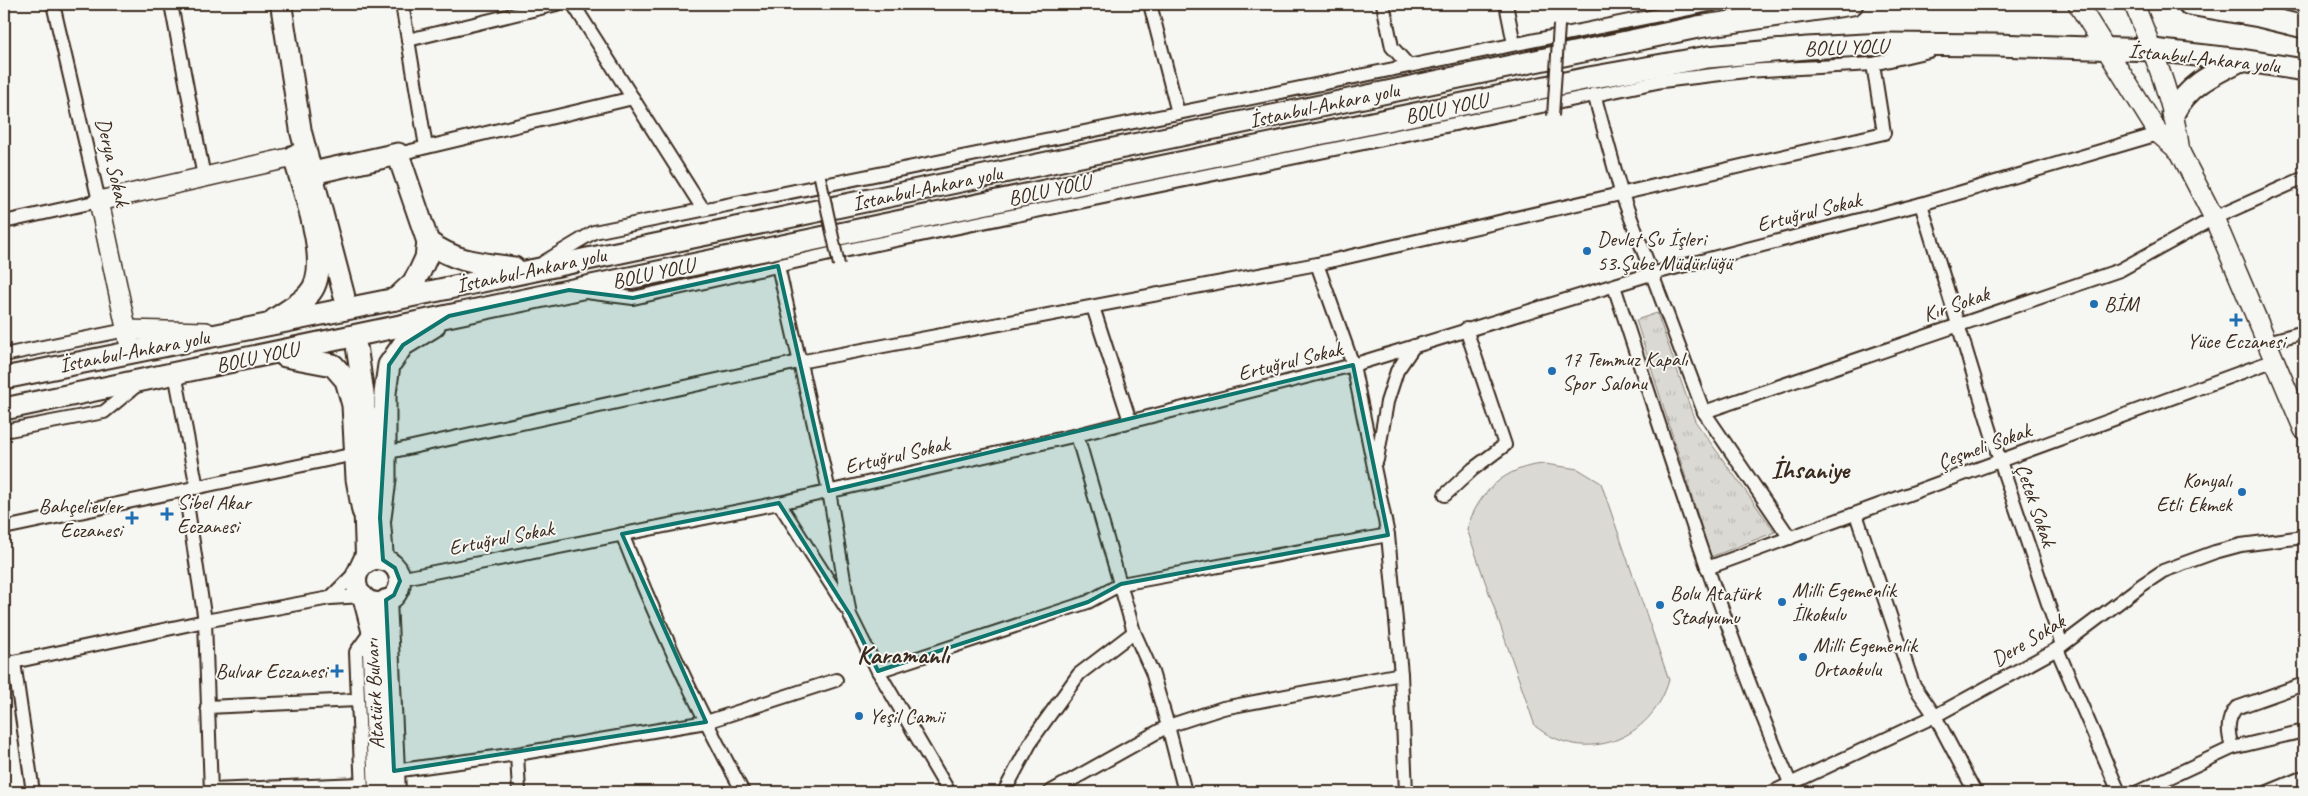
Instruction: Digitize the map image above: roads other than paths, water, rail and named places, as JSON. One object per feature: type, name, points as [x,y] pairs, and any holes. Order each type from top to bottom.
[{"type":"highway","name":"İstanbul-Ankara yolu","points":[[4,378],[1698,27],[1852,4]]},
{"type":"highway","name":"İstanbul-Ankara yolu","points":[[2189,4],[2260,10],[2304,27]]},
{"type":"highway","name":"BOLU YOLU","points":[[4,409],[1232,152],[1667,64],[1708,57],[1807,48],[1885,44],[2104,48]]},
{"type":"highway","name":"İstanbul-Ankara yolu","points":[[2104,48],[2153,50],[2241,60],[2304,70]]},
{"type":"highway","points":[[2175,121],[2178,104],[2196,84],[2241,60]]},
{"type":"highway","points":[[318,172],[398,154],[428,242],[426,258],[420,271],[413,282],[396,298]]},
{"type":"highway","points":[[268,324],[309,294],[318,275],[318,248],[300,155]]},
{"type":"highway","points":[[428,242],[463,261],[532,270]]},
{"type":"highway","points":[[372,514],[385,453],[385,393],[387,375],[392,358],[410,340],[449,316]]},
{"type":"highway","points":[[273,354],[322,362],[340,371],[351,392],[355,454],[372,514]]},
{"type":"main road","points":[[2078,4],[2159,134],[2180,152]]},
{"type":"main road","points":[[2134,4],[2153,50],[2175,121],[2180,152],[2214,218],[2304,430]]},
{"type":"main road","points":[[286,5],[300,114],[300,155],[346,295],[318,172],[300,114]]},
{"type":"main road","points":[[99,201],[300,155]]},
{"type":"main road","name":"Derya Sokak","points":[[99,201],[131,351]]},
{"type":"main road","points":[[126,330],[227,332]]},
{"type":"main road","points":[[359,348],[368,381],[374,480],[372,514],[366,556],[360,568],[356,584],[363,596],[375,602],[386,600],[394,595],[398,588],[399,579],[395,568],[383,560],[369,561],[360,568]]},
{"type":"main road","points":[[372,514],[383,560]]},
{"type":"main road","name":"Atatürk Bulvarı","points":[[363,596],[372,630],[367,789]]},
{"type":"main road","name":"Atatürk Bulvarı","points":[[386,600],[395,792]]},
{"type":"street","name":"Derya Sokak","points":[[53,4],[99,201]]},
{"type":"street","points":[[171,4],[204,177]]},
{"type":"street","points":[[402,4],[426,147]]},
{"type":"street","points":[[408,40],[557,4]]},
{"type":"street","points":[[573,4],[703,209]]},
{"type":"street","points":[[1150,4],[1178,113]]},
{"type":"street","points":[[1383,4],[1392,47],[1409,66]]},
{"type":"street","points":[[1506,4],[1514,44]]},
{"type":"street","points":[[532,270],[594,232],[1713,4]]},
{"type":"street","points":[[1553,116],[1559,25]]},
{"type":"street","points":[[569,290],[633,298],[1594,94],[1712,74],[1873,64],[1959,45]]},
{"type":"street","points":[[385,453],[800,362],[1317,264],[1621,192],[1884,133],[1873,64]]},
{"type":"street","points":[[1594,94],[1621,192],[1704,412],[1790,538]]},
{"type":"street","points":[[398,154],[633,98]]},
{"type":"street","name":"Ertuğrul Sokak","points":[[399,579],[829,492],[1078,435],[1353,366],[1651,274],[1922,204],[2159,134],[2175,121]]},
{"type":"street","points":[[820,177],[839,265]]},
{"type":"street","name":"Kır Sokak","points":[[1704,412],[1957,324],[2120,270],[2214,218],[2304,178]]},
{"type":"street","points":[[4,222],[99,201]]},
{"type":"street","name":"Çetek Sokak","points":[[1922,204],[1957,324],[2059,647],[2118,792]]},
{"type":"street","points":[[1317,264],[1353,366],[1376,467],[1388,535],[1401,674],[1406,792]]},
{"type":"street","points":[[778,266],[829,492],[850,614]]},
{"type":"street","points":[[1614,286],[1707,568],[1759,710],[1791,785]]},
{"type":"street","points":[[1093,307],[1130,421]]},
{"type":"street","points":[[2290,335],[2304,322]]},
{"type":"street","points":[[4,355],[126,330]]},
{"type":"street","points":[[1445,495],[1473,469],[1505,445],[1466,330]]},
{"type":"street","points":[[2268,342],[2304,332]]},
{"type":"street","points":[[1376,467],[1387,402],[1397,370],[1414,346]]},
{"type":"street","name":"Çeşmeli Sokak","points":[[1707,568],[2275,360]]},
{"type":"street","points":[[176,374],[205,621],[211,791],[367,789],[357,700],[356,652],[372,630]]},
{"type":"street","points":[[4,431],[104,412],[143,380]]},
{"type":"street","points":[[1078,435],[1134,632],[1152,672],[1185,792]]},
{"type":"street","points":[[4,528],[355,454]]},
{"type":"street","points":[[779,503],[850,614],[878,671],[949,792]]},
{"type":"street","points":[[1856,514],[1913,684],[1935,716],[1975,792]]},
{"type":"street","points":[[622,534],[643,588],[706,722],[744,792]]},
{"type":"street","points":[[878,671],[1088,602],[1121,584],[1388,535]]},
{"type":"street","name":"Dere Sokak","points":[[1773,792],[1935,716],[2059,647],[2142,585],[2188,560],[2241,545],[2304,537]]},
{"type":"street","points":[[330,598],[360,568]]},
{"type":"street","points":[[33,792],[9,663],[205,621],[330,598],[363,596]]},
{"type":"street","points":[[1004,792],[1034,738],[1079,674],[1134,632]]},
{"type":"street","points":[[1050,792],[1168,726],[1223,708],[1401,674]]},
{"type":"street","points":[[394,771],[517,754],[706,722],[836,680]]},
{"type":"street","points":[[2232,748],[2228,733],[2230,715],[2236,708],[2304,684]]},
{"type":"street","points":[[207,706],[357,700]]},
{"type":"street","points":[[2138,792],[2232,748],[2304,731]]},
{"type":"street","points":[[517,754],[519,792]]},
{"type":"street","points":[[2268,792],[2304,776]]},
{"type":"tunnel","points":[[344,295],[357,349]]},
{"type":"place","name":"Devlet Su İşleri 53.Şube Müdürlüğü","points":[[1587,251]]},
{"type":"place","name":"BİM","points":[[2094,304]]},
{"type":"place","name":"Yüce Eczanesi","points":[[2236,320]]},
{"type":"place","name":"17 Temmuz Kapalı Spor Salonu","points":[[1552,371]]},
{"type":"place","name":"Konyalı Etli Ekmek","points":[[2242,492]]},
{"type":"place","name":"Sibel Akar Eczanesi","points":[[167,514]]},
{"type":"place","name":"Bahçelievler Eczanesi","points":[[132,518]]},
{"type":"place","name":"Milli Egemenlik İlkokulu","points":[[1782,602]]},
{"type":"place","name":"Bolu Atatürk Stadyumu","points":[[1660,605]]},
{"type":"place","name":"Milli Egemenlik Ortaokulu","points":[[1803,657]]},
{"type":"place","name":"Bulvar Eczanesi","points":[[337,671]]},
{"type":"place","name":"Yeşil Camii","points":[[859,716]]},
{"type":"district","name":"İhsaniye","points":[[1810,469]]},
{"type":"district","name":"Karamanlı","points":[[903,654]]}]
